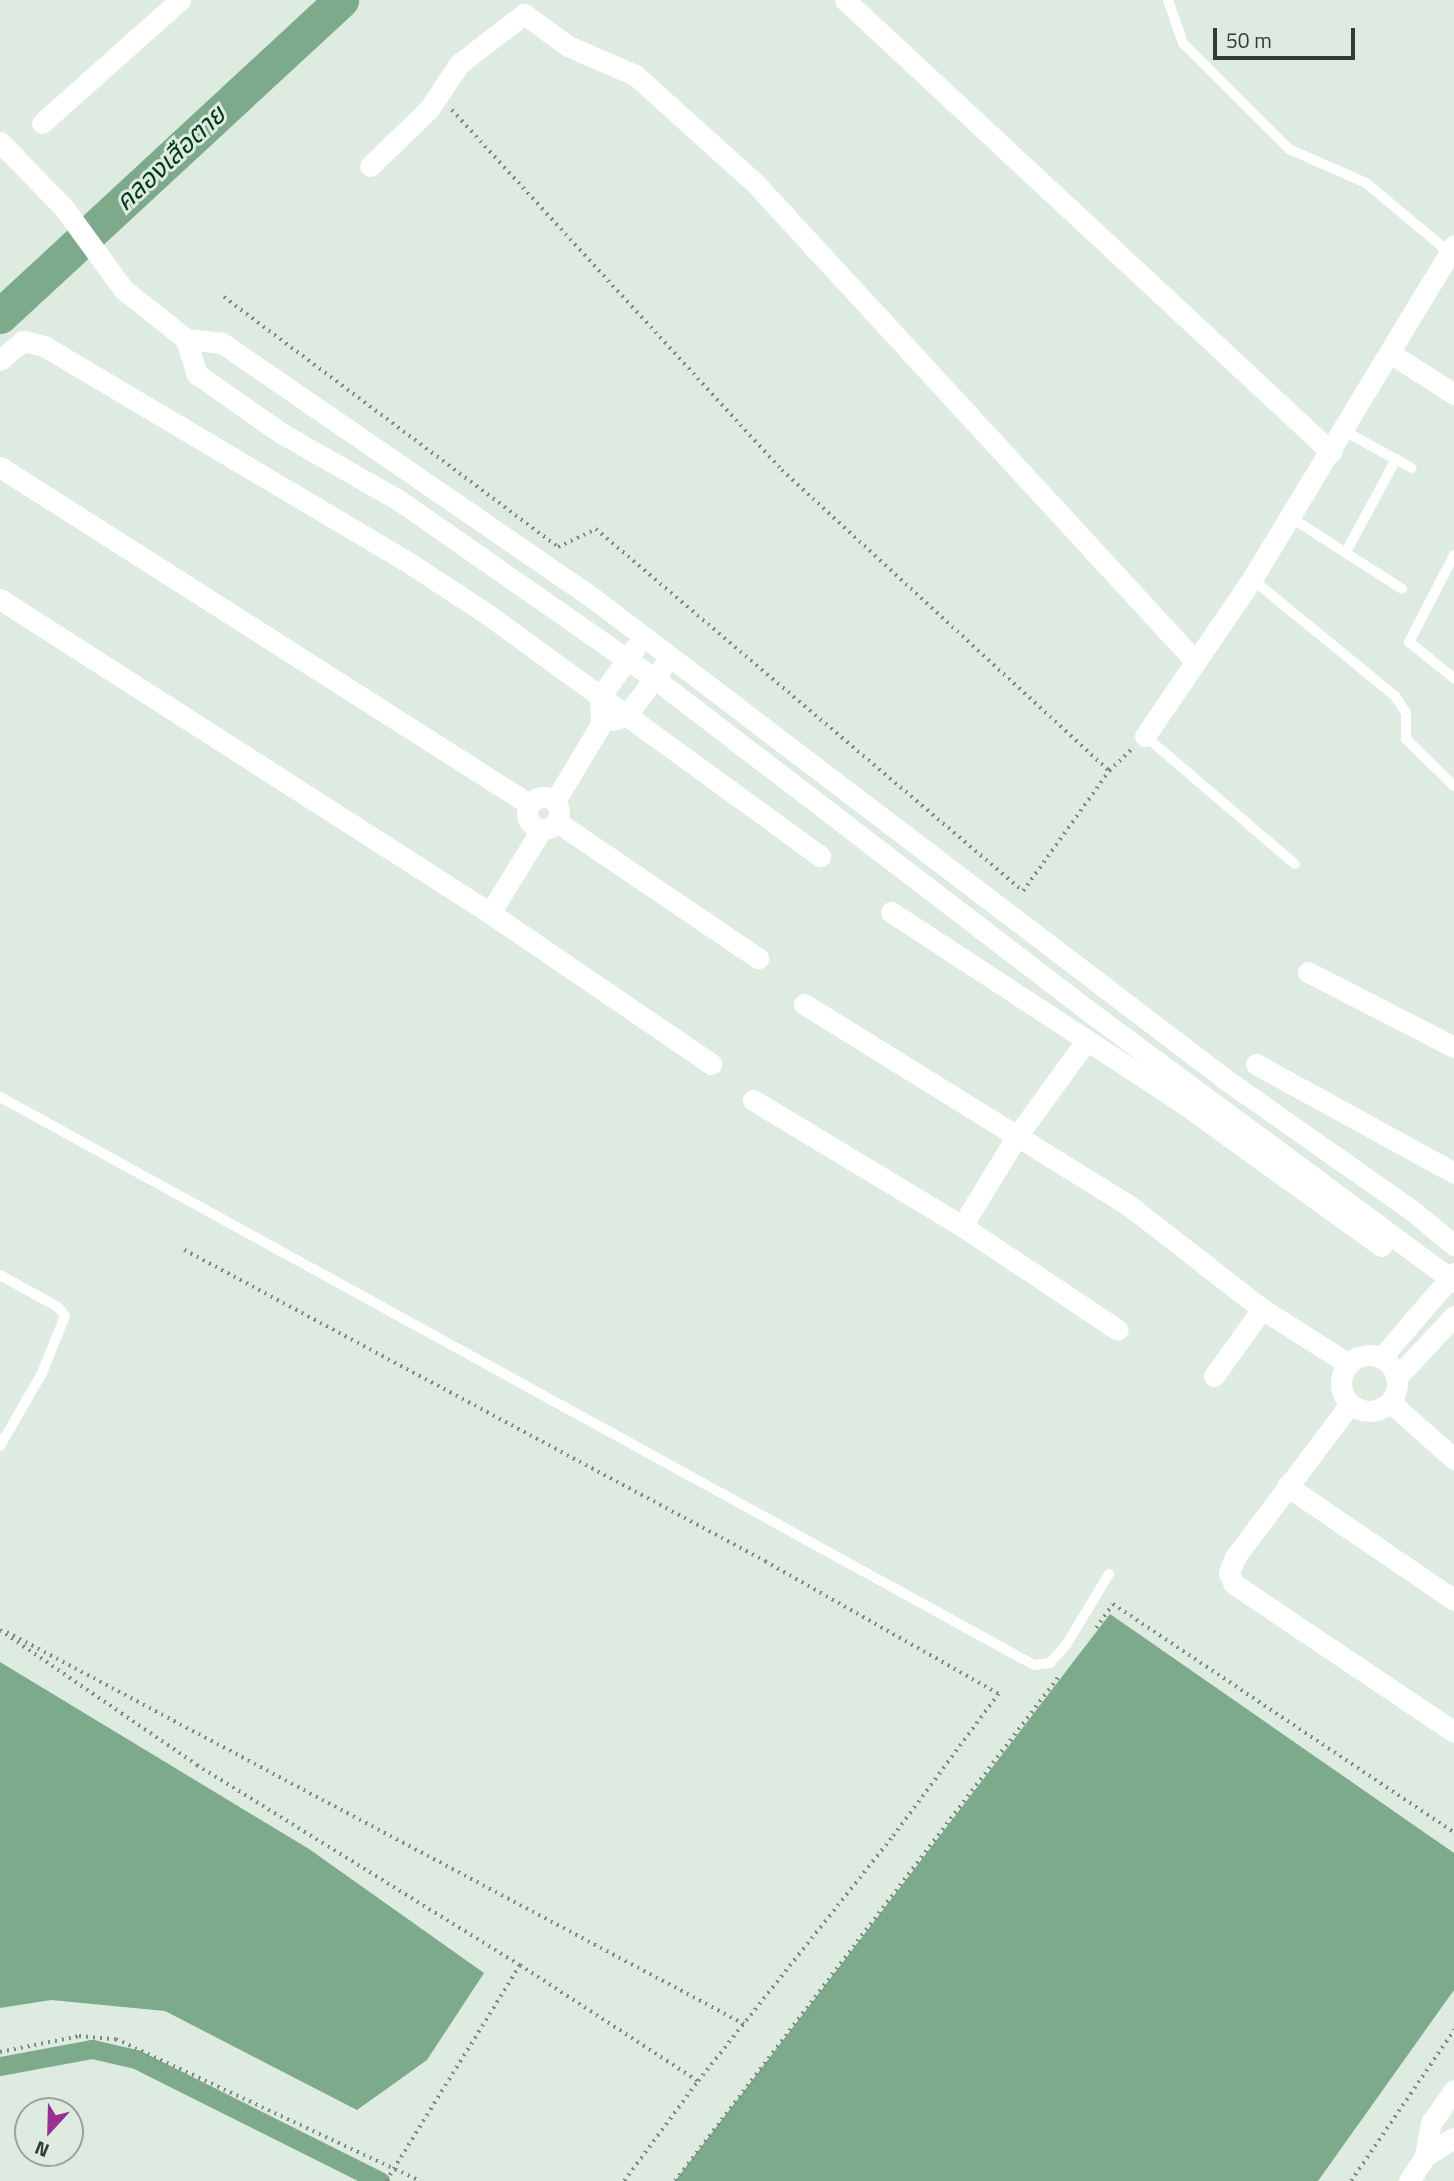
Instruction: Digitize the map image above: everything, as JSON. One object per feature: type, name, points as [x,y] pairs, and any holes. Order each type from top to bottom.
[{"type":"street","points":[[42,123],[154,7],[180,0]]},
{"type":"street","points":[[845,0],[1331,452]]},
{"type":"street","points":[[370,166],[438,98],[459,64],[517,7],[568,46],[643,81],[755,183],[1196,662]]},
{"type":"street","points":[[0,142],[64,208],[123,289],[186,340],[197,374],[302,444],[400,501],[654,678],[1090,1012],[1453,1277],[1381,1358]]},
{"type":"street","points":[[1145,736],[1252,579],[1450,260]]},
{"type":"street","points":[[186,340],[222,343],[325,415],[428,481],[644,638],[1022,921],[1108,991],[1454,1245]]},
{"type":"street","points":[[0,360],[23,341],[44,346],[414,566],[820,856]]},
{"type":"street","points":[[1390,353],[1454,394]]},
{"type":"street","points":[[302,444],[325,415]]},
{"type":"street","points":[[0,467],[529,804]]},
{"type":"street","points":[[0,599],[490,913],[711,1064]]},
{"type":"street","points":[[555,801],[601,724],[600,698],[644,638]]},
{"type":"street","points":[[601,724],[626,716],[669,658]]},
{"type":"street","points":[[490,913],[560,811],[555,801],[541,796],[529,804]]},
{"type":"street","points":[[529,804],[528,820],[549,826],[758,958]]},
{"type":"street","points":[[891,912],[1180,1101],[1381,1246]]},
{"type":"street","points":[[1308,972],[1454,1047]]},
{"type":"street","points":[[1090,1012],[1108,991]]},
{"type":"street","points":[[804,1004],[1131,1208],[1262,1309],[1349,1364]]},
{"type":"street","points":[[962,1226],[1017,1136],[1086,1041]]},
{"type":"street","points":[[1256,1064],[1454,1173]]},
{"type":"street","points":[[752,1100],[962,1226],[1118,1330]]},
{"type":"street","points":[[1214,1376],[1262,1309]]},
{"type":"street","points":[[1390,1402],[1396,1378],[1454,1316]]},
{"type":"street","points":[[1390,1402],[1371,1411],[1350,1404],[1342,1389],[1349,1364],[1364,1356],[1381,1358],[1396,1378]]},
{"type":"street","points":[[1390,1402],[1454,1459]]},
{"type":"street","points":[[1350,1404],[1235,1557],[1229,1573],[1234,1584],[1454,1731]]},
{"type":"street","points":[[1287,1486],[1454,1600]]},
{"type":"street","points":[[1426,2156],[1431,2123],[1453,2094]]},
{"type":"street","points":[[1409,2181],[1426,2156],[1454,2139],[1431,2123]]},
{"type":"lane","points":[[1168,0],[1183,43],[1289,149],[1366,183],[1450,260]]},
{"type":"lane","points":[[1344,431],[1412,468]]},
{"type":"lane","points":[[1346,552],[1396,459]]},
{"type":"lane","points":[[1290,517],[1402,589]]},
{"type":"lane","points":[[1454,555],[1409,642],[1454,678]]},
{"type":"lane","points":[[1252,579],[1395,695],[1406,713],[1406,739],[1454,786]]},
{"type":"lane","points":[[1145,736],[1295,864]]},
{"type":"lane","points":[[0,1097],[1034,1665],[1050,1663],[1066,1645],[1109,1574]]},
{"type":"lane","points":[[0,1275],[58,1307],[65,1317],[42,1373],[0,1446]]},
{"type":"path","points":[[438,98],[472,128],[782,470],[1109,771]]},
{"type":"path","points":[[223,297],[558,547],[596,529],[1023,891],[1109,771],[1145,736]]},
{"type":"path","points":[[180,1248],[754,1555],[998,1694],[698,2081],[624,2181]]},
{"type":"path","points":[[1088,1638],[1113,1604],[1454,1832]]},
{"type":"path","points":[[0,1629],[744,2024]]},
{"type":"path","points":[[0,1629],[197,1765],[520,1965],[698,2081]]},
{"type":"path","points":[[675,2181],[1063,1671]]},
{"type":"path","points":[[386,2181],[393,2165],[520,1965]]},
{"type":"path","points":[[1351,2181],[1454,2030]]},
{"type":"path","points":[[0,2052],[79,2036],[116,2039],[393,2165],[421,2181]]},
{"type":"shaded area","points":[[1110,1614],[1454,1853],[1454,1990],[1318,2181],[675,2181]]},
{"type":"shaded area","points":[[0,1662],[309,1849],[484,1973],[427,2060],[357,2110],[165,2011],[51,2000],[0,2008]]},
{"type":"waterway","name":"คลองเสือตาย","points":[[0,316],[341,0]]},
{"type":"waterway","points":[[0,2066],[92,2049],[136,2059],[380,2181]]}]
